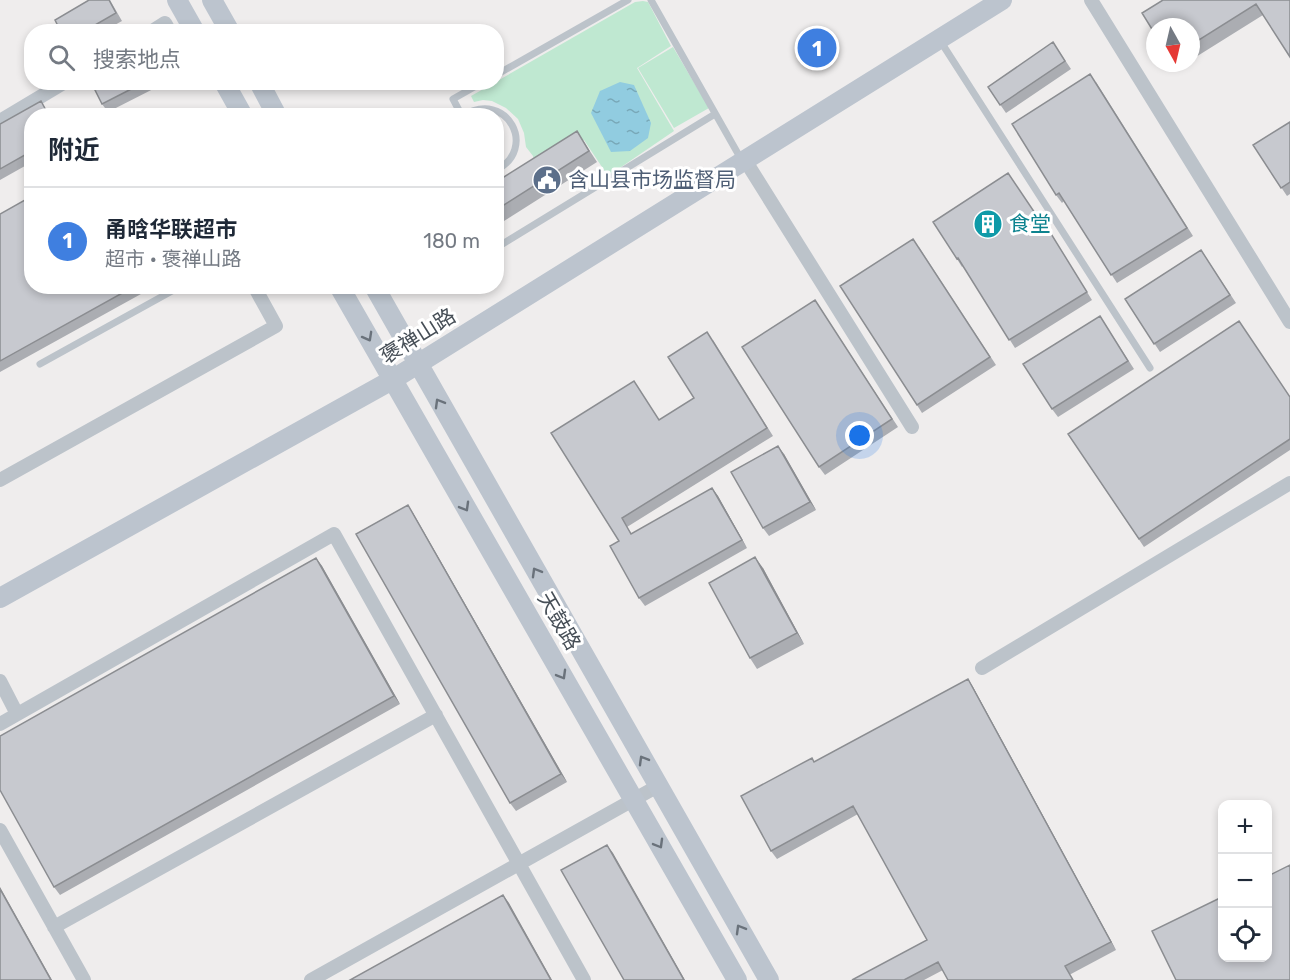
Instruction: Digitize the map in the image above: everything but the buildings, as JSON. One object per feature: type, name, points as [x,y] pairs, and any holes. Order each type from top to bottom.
[{"type":"main road","points":[[177,0],[190,24]]},
{"type":"main road","points":[[212,0],[226,24]]},
{"type":"main road","name":"褒禅山路","points":[[0,598],[418,365],[939,39],[992,3]]},
{"type":"main road","points":[[228,90],[239,108]]},
{"type":"main road","points":[[263,90],[273,108]]},
{"type":"main road","name":"天鼓路","points":[[344,294],[737,980]]},
{"type":"main road","name":"天鼓路","points":[[378,294],[769,980]]},
{"type":"street","points":[[1091,0],[1290,322]]},
{"type":"street","points":[[0,121],[52,90]]},
{"type":"street","points":[[744,161],[912,427]]},
{"type":"street","points":[[0,480],[276,326],[258,294]]},
{"type":"street","points":[[982,668],[1290,483]]},
{"type":"street","points":[[0,724],[334,534],[584,980]]},
{"type":"street","points":[[0,681],[17,714]]},
{"type":"street","points":[[54,927],[436,715]]},
{"type":"street","points":[[311,980],[658,786]]},
{"type":"street","points":[[0,830],[84,980]]},
{"type":"lane","points":[[504,70],[628,0]]},
{"type":"lane","points":[[651,0],[744,161]]},
{"type":"lane","points":[[939,39],[1150,368]]},
{"type":"lane","points":[[458,108],[453,99],[469,90]]},
{"type":"lane","points":[[504,243],[715,114]]},
{"type":"lane","points":[[504,115],[515,130],[516,140],[515,151],[504,165]]},
{"type":"lane","points":[[40,364],[166,294]]},
{"type":"green space","points":[[635,2],[648,2],[671,46],[637,68],[674,131],[608,176],[584,140],[536,171],[533,156],[526,147],[524,133],[518,119],[506,108],[492,101],[474,102],[471,96],[481,90],[504,90],[504,77]]},
{"type":"green space","points":[[673,47],[709,108],[674,128],[638,68]]},
{"type":"water","points":[[620,82],[634,85],[651,123],[648,138],[630,151],[611,152],[591,113],[600,91]]},
{"type":"place","name":"甬晗华联超市","points":[[817,48]]},
{"type":"place","name":"含山县市场监督局","points":[[547,180]]},
{"type":"place","name":"食堂","points":[[988,224]]}]
